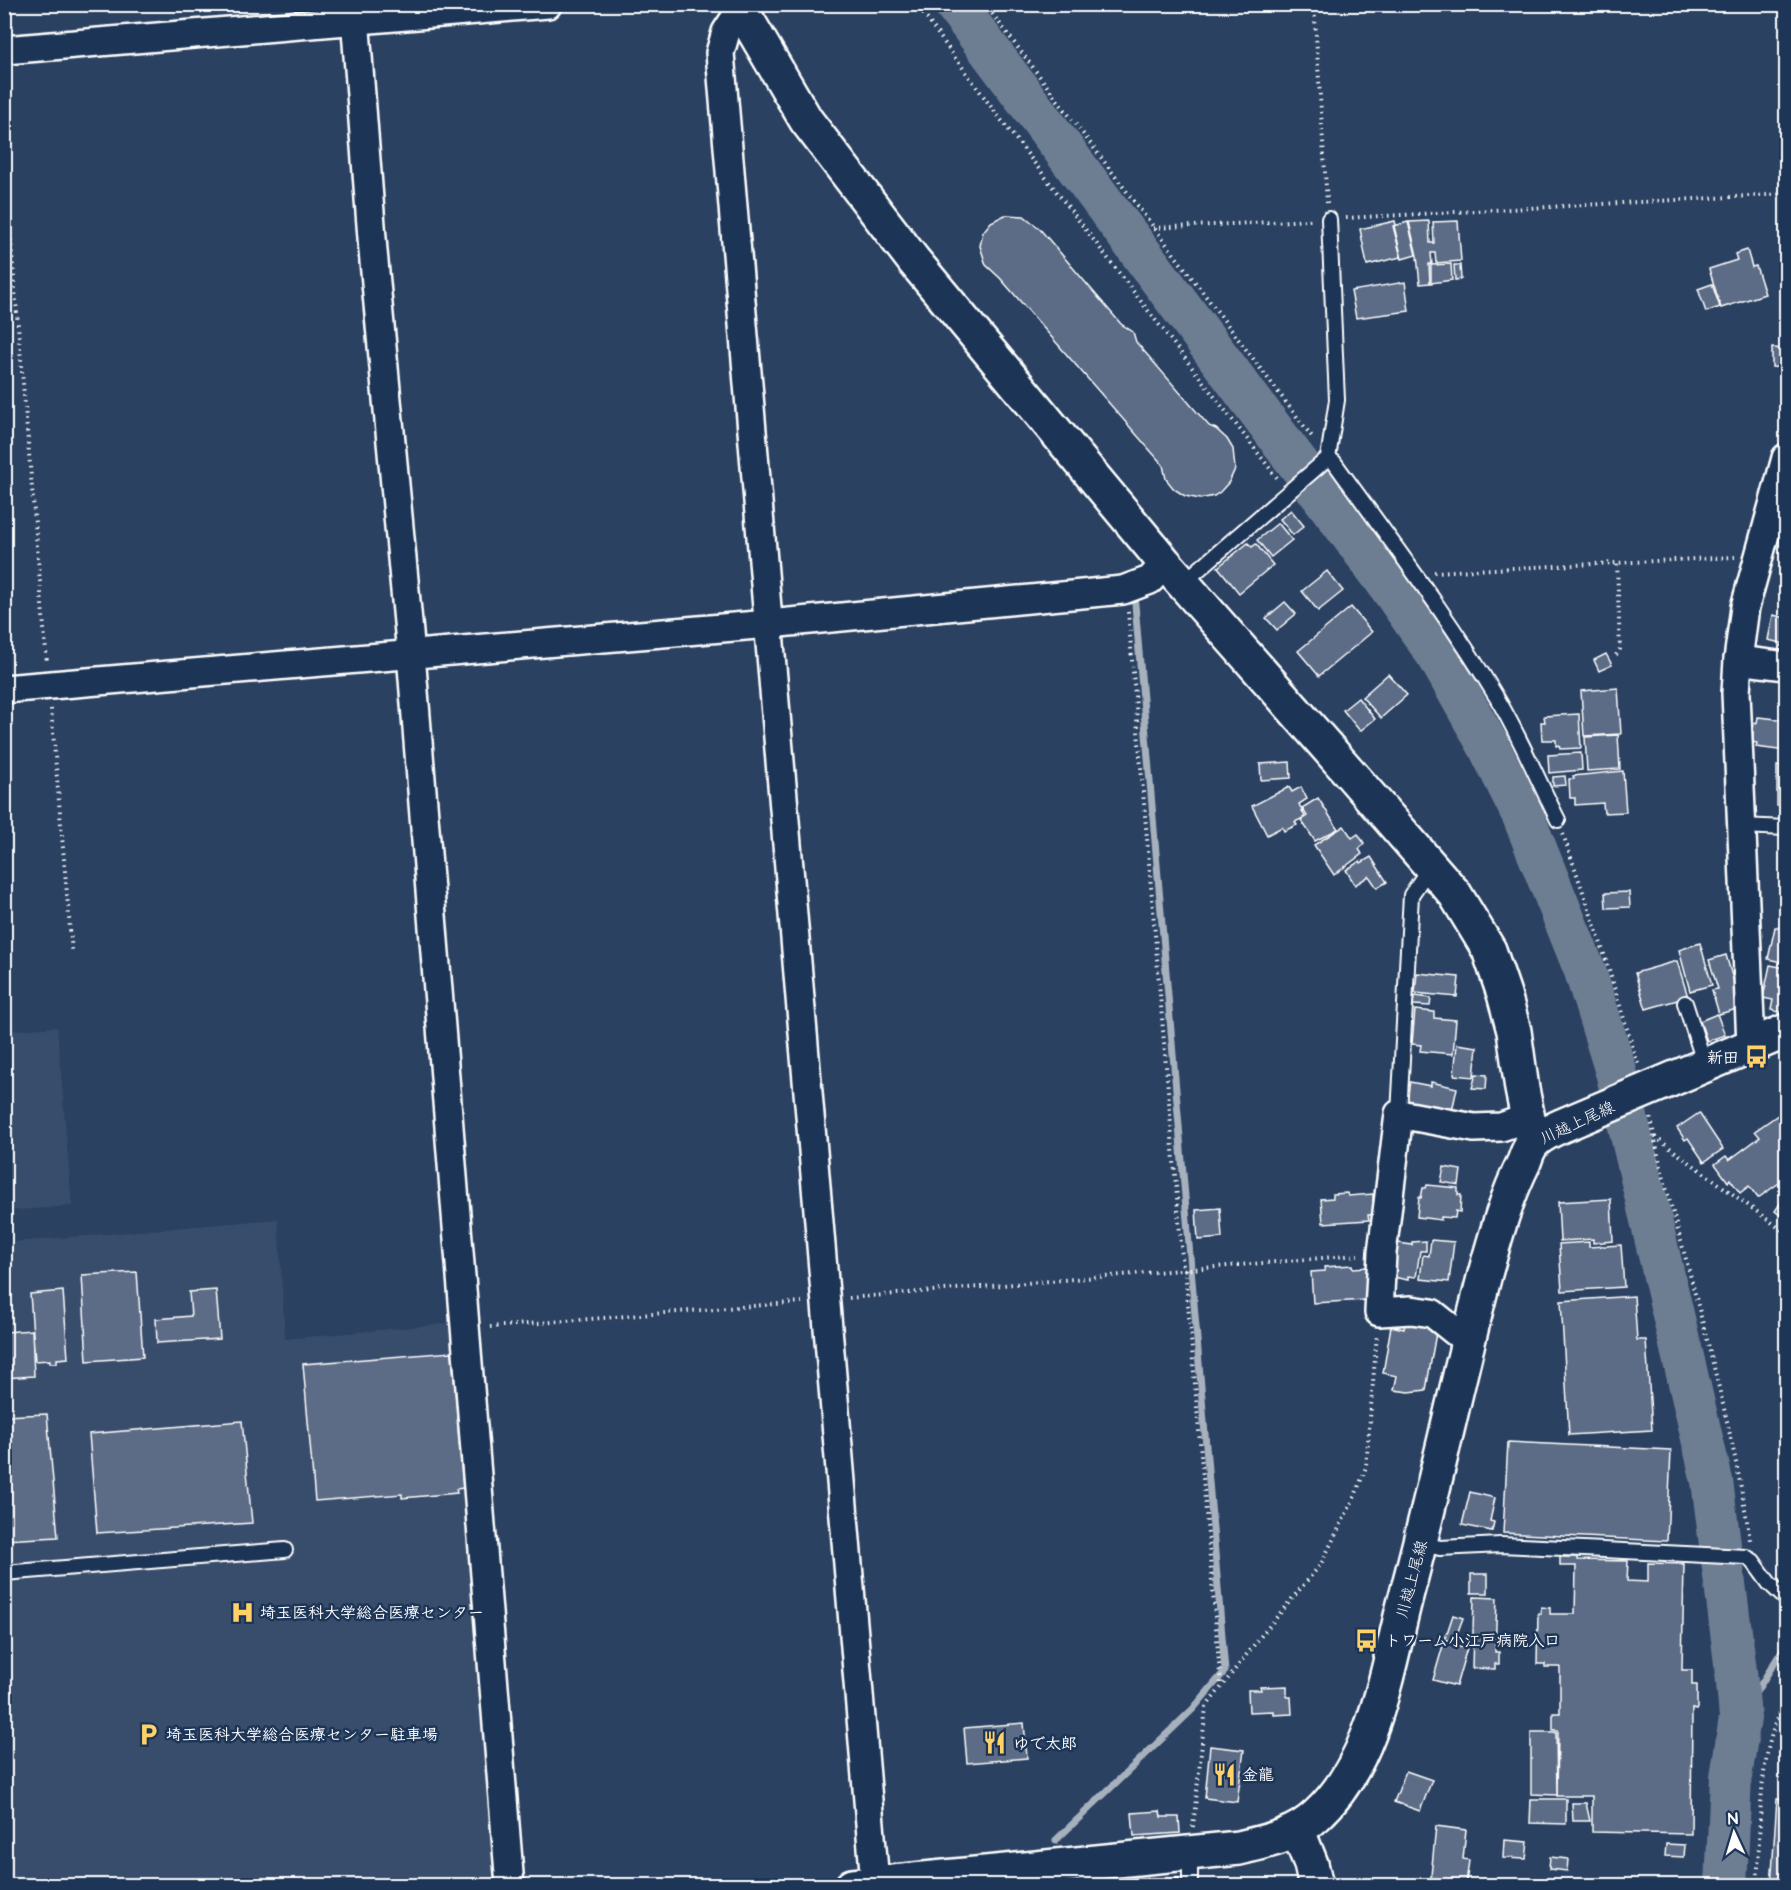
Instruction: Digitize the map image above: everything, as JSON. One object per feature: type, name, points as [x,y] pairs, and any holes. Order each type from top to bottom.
[{"type":"main road","points":[[740,7],[806,120],[914,261],[1174,573],[1455,894],[1489,950],[1514,1031],[1530,1130]]},
{"type":"main road","name":"川越上尾線","points":[[864,1884],[1031,1877],[1190,1853],[1239,1848],[1298,1831],[1318,1814],[1352,1769],[1364,1746],[1375,1716],[1420,1543],[1467,1341],[1508,1194],[1530,1130],[1547,1133],[1786,1031]]},
{"type":"main road","points":[[1298,1831],[1311,1864],[1316,1886]]},
{"type":"street","points":[[4,50],[355,12],[548,4]]},
{"type":"street","points":[[740,7],[726,32],[720,53],[826,1300],[864,1884]]},
{"type":"street","points":[[355,12],[373,251],[411,654],[510,1886]]},
{"type":"street","points":[[1750,1045],[1736,693],[1738,660],[1745,607],[1786,459]]},
{"type":"street","points":[[4,689],[769,624],[1123,590],[1174,573]]},
{"type":"street","points":[[1738,660],[1786,666]]},
{"type":"street","points":[[1467,1341],[1432,1313],[1411,1310],[1379,1312],[1382,1253],[1399,1114],[1474,1128],[1501,1127],[1530,1130]]},
{"type":"lane","points":[[1174,573],[1289,490],[1326,459],[1336,400],[1329,219]]},
{"type":"lane","points":[[1326,459],[1416,575],[1462,643],[1498,700],[1558,820]]},
{"type":"lane","points":[[1742,826],[1786,828]]},
{"type":"lane","points":[[1399,1114],[1412,895],[1430,866]]},
{"type":"lane","points":[[1685,1003],[1706,1065]]},
{"type":"lane","points":[[1420,1543],[1440,1548],[1501,1545],[1749,1559],[1769,1584],[1786,1599]]},
{"type":"lane","points":[[4,1573],[285,1550]]},
{"type":"lane","points":[[1190,1853],[1190,1886]]},
{"type":"path","points":[[916,4],[995,112],[1289,490]]},
{"type":"path","points":[[985,4],[1326,459]]},
{"type":"path","points":[[1314,4],[1329,219]]},
{"type":"path","points":[[4,162],[72,952]]},
{"type":"path","points":[[1153,228],[1786,194]]},
{"type":"path","points":[[1416,575],[1427,572],[1758,556]]},
{"type":"path","points":[[1616,655],[1620,649],[1617,563]]},
{"type":"path","points":[[1123,590],[1128,607],[1221,1687]]},
{"type":"path","points":[[1558,820],[1600,941],[1643,1093],[1739,1473],[1749,1559]]},
{"type":"path","points":[[1654,1137],[1786,1233]]},
{"type":"path","points":[[465,1329],[1382,1253]]},
{"type":"path","points":[[1190,1853],[1206,1707],[1321,1564],[1355,1496],[1366,1467],[1379,1312]]},
{"type":"path","points":[[1757,1886],[1765,1764],[1776,1719],[1786,1697]]},
{"type":"shaded area","points":[[57,1027],[72,1206],[5,1211],[5,1031]]},
{"type":"shaded area","name":"埼玉医科大学総合医療センター","points":[[278,1219],[285,1339],[454,1323],[504,1885],[5,1886],[5,1243]]},
{"type":"building","points":[[1005,215],[1024,216],[1039,228],[1121,324],[1133,332],[1136,342],[1209,426],[1227,439],[1233,449],[1235,469],[1229,482],[1220,492],[1200,499],[1185,496],[1174,489],[1166,479],[1163,465],[1000,278],[986,265],[980,246],[983,232],[991,222]]},
{"type":"building","points":[[1395,221],[1396,225],[1393,226],[1401,257],[1367,265],[1360,229]]},
{"type":"building","points":[[1429,221],[1430,243],[1434,243],[1433,222],[1458,221],[1461,261],[1436,263],[1435,253],[1431,253],[1430,283],[1420,284],[1417,256],[1409,222]]},
{"type":"building","points":[[1408,222],[1416,255],[1402,259],[1394,226]]},
{"type":"building","points":[[1747,250],[1752,267],[1756,266],[1765,294],[1721,308],[1709,269],[1737,260],[1735,254]]},
{"type":"building","points":[[1451,264],[1452,280],[1431,283],[1431,265]]},
{"type":"building","points":[[1454,265],[1460,265],[1461,279],[1455,280]]},
{"type":"building","points":[[1405,282],[1409,311],[1356,318],[1351,291]]},
{"type":"building","points":[[1712,284],[1720,307],[1706,312],[1698,289]]},
{"type":"building","points":[[1772,348],[1786,349],[1786,368],[1772,367]]},
{"type":"building","points":[[1291,510],[1304,526],[1293,535],[1280,519]]},
{"type":"building","points":[[1278,523],[1292,540],[1271,557],[1257,540]]},
{"type":"building","points":[[1248,543],[1252,547],[1256,544],[1273,565],[1239,593],[1218,567]]},
{"type":"building","points":[[1327,571],[1343,591],[1318,611],[1302,591]]},
{"type":"building","points":[[1285,602],[1296,614],[1277,630],[1266,618]]},
{"type":"building","points":[[1351,607],[1372,632],[1319,676],[1298,651]]},
{"type":"building","points":[[1773,615],[1786,618],[1786,647],[1780,646],[1781,643],[1768,640]]},
{"type":"building","points":[[1606,654],[1612,665],[1599,671],[1594,660]]},
{"type":"building","points":[[1388,674],[1407,695],[1381,718],[1362,697]]},
{"type":"building","points":[[1618,688],[1621,734],[1584,736],[1581,691]]},
{"type":"building","points":[[1358,698],[1375,719],[1360,731],[1343,710]]},
{"type":"building","points":[[1579,714],[1581,748],[1560,749],[1559,745],[1556,746],[1556,740],[1542,740],[1541,722],[1545,722],[1544,716]]},
{"type":"building","points":[[1758,717],[1786,720],[1786,751],[1756,747],[1757,743],[1752,742],[1754,722],[1757,723]]},
{"type":"building","points":[[1618,735],[1620,769],[1587,771],[1585,737]]},
{"type":"building","points":[[1581,753],[1582,770],[1549,773],[1548,755]]},
{"type":"building","points":[[1290,762],[1291,778],[1261,780],[1260,764]]},
{"type":"building","points":[[1777,766],[1786,766],[1786,805],[1777,806]]},
{"type":"building","points":[[1623,771],[1626,812],[1604,813],[1603,803],[1575,805],[1575,798],[1570,798],[1569,779],[1574,779],[1573,776]]},
{"type":"building","points":[[1565,776],[1566,785],[1553,786],[1553,777]]},
{"type":"building","points":[[1289,787],[1292,792],[1301,787],[1307,799],[1299,804],[1305,817],[1295,822],[1297,825],[1284,831],[1282,827],[1267,835],[1252,806]]},
{"type":"building","points":[[1318,798],[1338,829],[1315,841],[1301,820],[1307,816],[1302,808]]},
{"type":"building","points":[[1344,826],[1352,838],[1358,834],[1364,843],[1359,849],[1362,854],[1334,875],[1314,845]]},
{"type":"building","points":[[1371,857],[1387,882],[1377,888],[1369,876],[1355,885],[1346,870]]},
{"type":"building","points":[[1629,892],[1630,907],[1606,908],[1605,893]]},
{"type":"building","points":[[1775,927],[1786,929],[1786,963],[1768,959]]},
{"type":"building","points":[[1700,943],[1712,985],[1690,991],[1679,950]]},
{"type":"building","points":[[1726,955],[1738,997],[1734,999],[1737,1009],[1719,1014],[1712,990],[1718,989],[1709,960]]},
{"type":"building","points":[[1677,961],[1688,997],[1646,1009],[1635,973]]},
{"type":"building","points":[[1770,965],[1786,968],[1786,1004],[1784,1003],[1783,1013],[1771,1010],[1773,1000],[1763,998]]},
{"type":"building","points":[[1417,973],[1459,977],[1457,997],[1415,993]]},
{"type":"building","points":[[1414,996],[1431,998],[1430,1006],[1413,1005]]},
{"type":"building","points":[[1415,1010],[1434,1012],[1434,1018],[1456,1020],[1453,1054],[1420,1051],[1421,1045],[1412,1044]]},
{"type":"building","points":[[1717,1014],[1725,1035],[1707,1041],[1700,1021]]},
{"type":"building","points":[[1457,1044],[1477,1047],[1474,1077],[1454,1075]]},
{"type":"building","points":[[1476,1074],[1487,1075],[1486,1089],[1472,1088]]},
{"type":"building","points":[[1410,1082],[1431,1086],[1431,1082],[1457,1088],[1451,1116],[1405,1106]]},
{"type":"building","points":[[1785,1110],[1786,1174],[1779,1183],[1758,1198],[1749,1186],[1740,1193],[1730,1179],[1728,1182],[1715,1164],[1726,1156],[1729,1160],[1760,1137],[1755,1131]]},
{"type":"building","points":[[1699,1113],[1723,1149],[1704,1162],[1688,1138],[1685,1140],[1677,1128]]},
{"type":"building","points":[[1444,1167],[1461,1170],[1459,1185],[1441,1182]]},
{"type":"building","points":[[1427,1185],[1458,1188],[1458,1195],[1461,1195],[1460,1212],[1456,1211],[1455,1218],[1441,1217],[1441,1220],[1417,1217],[1419,1197],[1421,1198],[1423,1188]]},
{"type":"building","points":[[1347,1193],[1348,1196],[1373,1194],[1373,1201],[1377,1200],[1378,1215],[1368,1215],[1369,1220],[1323,1223],[1321,1199],[1333,1198],[1333,1194]]},
{"type":"building","points":[[1786,1195],[1786,1220],[1775,1211]]},
{"type":"building","points":[[1611,1199],[1613,1241],[1593,1243],[1593,1239],[1560,1241],[1558,1202]]},
{"type":"building","points":[[1220,1208],[1222,1238],[1198,1240],[1196,1210]]},
{"type":"building","points":[[1431,1240],[1454,1242],[1449,1282],[1420,1279],[1423,1255],[1429,1256]]},
{"type":"building","points":[[1426,1241],[1426,1251],[1420,1251],[1416,1277],[1408,1276],[1408,1280],[1388,1276],[1393,1242],[1412,1245],[1412,1242]]},
{"type":"building","points":[[1589,1242],[1589,1247],[1621,1245],[1624,1287],[1562,1291],[1559,1244]]},
{"type":"building","points":[[1352,1265],[1353,1268],[1368,1267],[1370,1288],[1366,1289],[1367,1300],[1313,1303],[1311,1272],[1325,1271],[1324,1267]]},
{"type":"building","points":[[137,1272],[143,1357],[87,1361],[82,1275]]},
{"type":"building","points":[[216,1290],[220,1339],[157,1343],[156,1319],[191,1316],[189,1292]]},
{"type":"building","points":[[63,1291],[68,1358],[57,1359],[57,1363],[50,1363],[50,1360],[35,1361],[30,1294]]},
{"type":"building","points":[[1634,1296],[1637,1340],[1646,1340],[1652,1430],[1569,1435],[1561,1301]]},
{"type":"building","points":[[1405,1322],[1437,1327],[1426,1390],[1409,1392],[1394,1390],[1397,1376],[1383,1373],[1391,1326],[1404,1329]]},
{"type":"building","points":[[4,1327],[5,1332],[32,1330],[34,1376],[4,1378]]},
{"type":"building","points":[[452,1352],[463,1488],[456,1489],[457,1493],[402,1498],[402,1494],[315,1501],[303,1364]]},
{"type":"building","points":[[47,1414],[58,1537],[4,1540],[4,1416]]},
{"type":"building","points":[[242,1421],[252,1523],[97,1533],[89,1434]]},
{"type":"building","points":[[1508,1442],[1671,1450],[1667,1541],[1503,1533]]},
{"type":"building","points":[[1470,1492],[1495,1498],[1490,1521],[1494,1522],[1492,1531],[1462,1525]]},
{"type":"building","points":[[1560,1557],[1577,1557],[1577,1560],[1628,1561],[1627,1581],[1648,1582],[1648,1563],[1684,1564],[1682,1670],[1692,1670],[1692,1685],[1697,1685],[1697,1710],[1692,1709],[1691,1834],[1592,1832],[1592,1796],[1557,1796],[1558,1730],[1553,1730],[1553,1713],[1560,1713],[1560,1667],[1545,1667],[1545,1664],[1537,1664],[1538,1613],[1541,1614],[1541,1607],[1550,1608],[1550,1614],[1575,1614],[1576,1566],[1560,1566]]},
{"type":"building","points":[[1471,1574],[1488,1574],[1488,1593],[1471,1593]]},
{"type":"building","points":[[1474,1597],[1497,1598],[1495,1652],[1499,1652],[1499,1664],[1495,1664],[1495,1669],[1472,1668]]},
{"type":"building","points":[[1453,1615],[1463,1618],[1454,1642],[1445,1639]]},
{"type":"building","points":[[1444,1642],[1467,1648],[1456,1686],[1433,1680]]},
{"type":"building","points":[[1287,1686],[1287,1697],[1291,1697],[1292,1714],[1274,1715],[1274,1711],[1249,1712],[1248,1690]]},
{"type":"building","name":"ゆで太郎","points":[[1024,1723],[1027,1758],[967,1763],[964,1728]]},
{"type":"building","points":[[1531,1732],[1556,1732],[1557,1795],[1531,1794]]},
{"type":"building","name":"金龍","points":[[1210,1746],[1244,1750],[1237,1802],[1205,1798]]},
{"type":"building","points":[[1406,1771],[1432,1780],[1420,1811],[1394,1802]]},
{"type":"building","points":[[1531,1799],[1566,1799],[1566,1824],[1530,1823]]},
{"type":"building","points":[[1777,1799],[1786,1800],[1786,1886],[1771,1886]]},
{"type":"building","points":[[1572,1803],[1586,1803],[1590,1821],[1573,1821]]},
{"type":"building","points":[[1160,1811],[1161,1817],[1179,1817],[1180,1833],[1134,1836],[1132,1813]]},
{"type":"building","points":[[1436,1826],[1466,1830],[1463,1859],[1469,1860],[1466,1884],[1430,1886]]},
{"type":"building","points":[[1504,1840],[1528,1842],[1526,1859],[1503,1858]]},
{"type":"building","points":[[1666,1844],[1685,1845],[1684,1857],[1665,1856]]},
{"type":"building","points":[[1550,1857],[1568,1859],[1567,1871],[1549,1869]]},
{"type":"building","points":[[1179,1878],[1180,1886],[1150,1886],[1150,1880]]},
{"type":"waterway","points":[[955,4],[1388,584],[1438,656],[1488,745],[1523,816],[1585,971],[1617,1075],[1712,1481],[1740,1718],[1731,1777],[1726,1886]]},
{"type":"waterway","points":[[1056,1840],[1193,1709],[1225,1671],[1135,604]]},
{"type":"waterway","points":[[1740,1718],[1786,1644]]},
{"type":"place","name":"新田","points":[[1757,1057]]},
{"type":"place","name":"埼玉医科大学総合医療センター","points":[[242,1612]]},
{"type":"place","name":"トワーム小江戸病院入口","points":[[1367,1640]]},
{"type":"place","name":"埼玉医科大学総合医療センター駐車場","points":[[148,1734]]},
{"type":"place","name":"ゆで太郎","points":[[995,1743]]},
{"type":"place","name":"金龍","points":[[1224,1774]]}]
